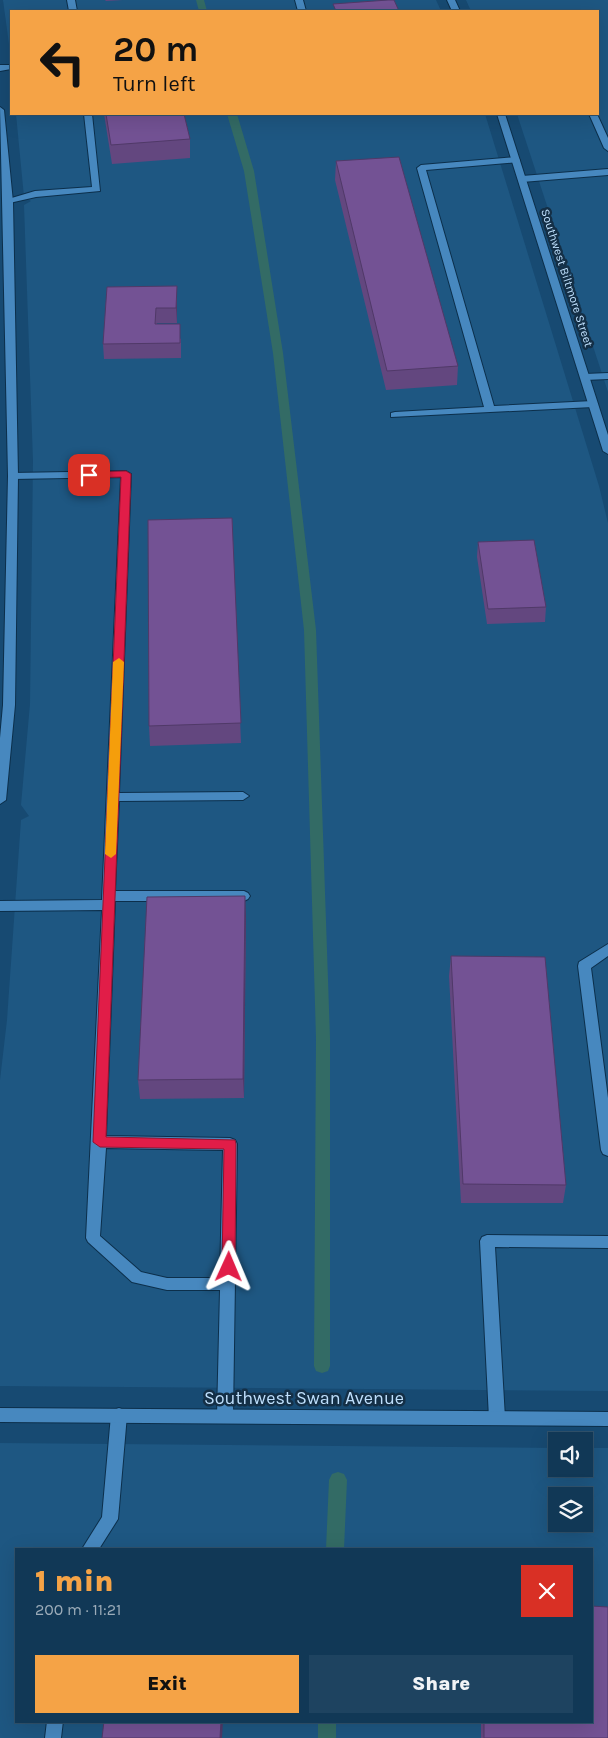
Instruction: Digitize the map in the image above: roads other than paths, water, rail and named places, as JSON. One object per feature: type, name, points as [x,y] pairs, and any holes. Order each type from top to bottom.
[{"type":"main road","points":[[0,110],[4,200],[9,705],[0,800]]},
{"type":"main road","points":[[4,200],[35,194],[96,189],[88,115]]},
{"type":"main road","name":"Southwest Biltmore Street","points":[[501,115],[608,451]]},
{"type":"main road","points":[[593,115],[608,148]]},
{"type":"main road","points":[[490,410],[421,168],[516,160]]},
{"type":"main road","points":[[522,179],[608,172]]},
{"type":"main road","points":[[585,377],[608,376]]},
{"type":"main road","points":[[395,415],[593,404]]},
{"type":"main road","points":[[7,476],[126,474],[100,1142],[93,1238],[137,1278],[167,1284],[228,1284]]},
{"type":"main road","points":[[113,797],[243,796]]},
{"type":"main road","points":[[0,906],[244,896]]},
{"type":"main road","points":[[608,949],[584,966],[608,1150]]},
{"type":"main road","points":[[100,1142],[230,1144],[226,1416]]},
{"type":"main road","points":[[497,1418],[487,1241],[608,1242]]},
{"type":"main road","name":"Southwest Swan Avenue","points":[[0,1415],[608,1419]]},
{"type":"main road","points":[[91,1548],[110,1519],[119,1415]]},
{"type":"main road","points":[[53,1738],[55,1723]]},
{"type":"waterway","points":[[200,0],[203,10]]},
{"type":"waterway","points":[[232,115],[249,171],[278,353],[310,630],[323,1038],[322,1366]]},
{"type":"waterway","points":[[335,1548],[338,1480]]},
{"type":"waterway","points":[[327,1723],[327,1738]]}]
